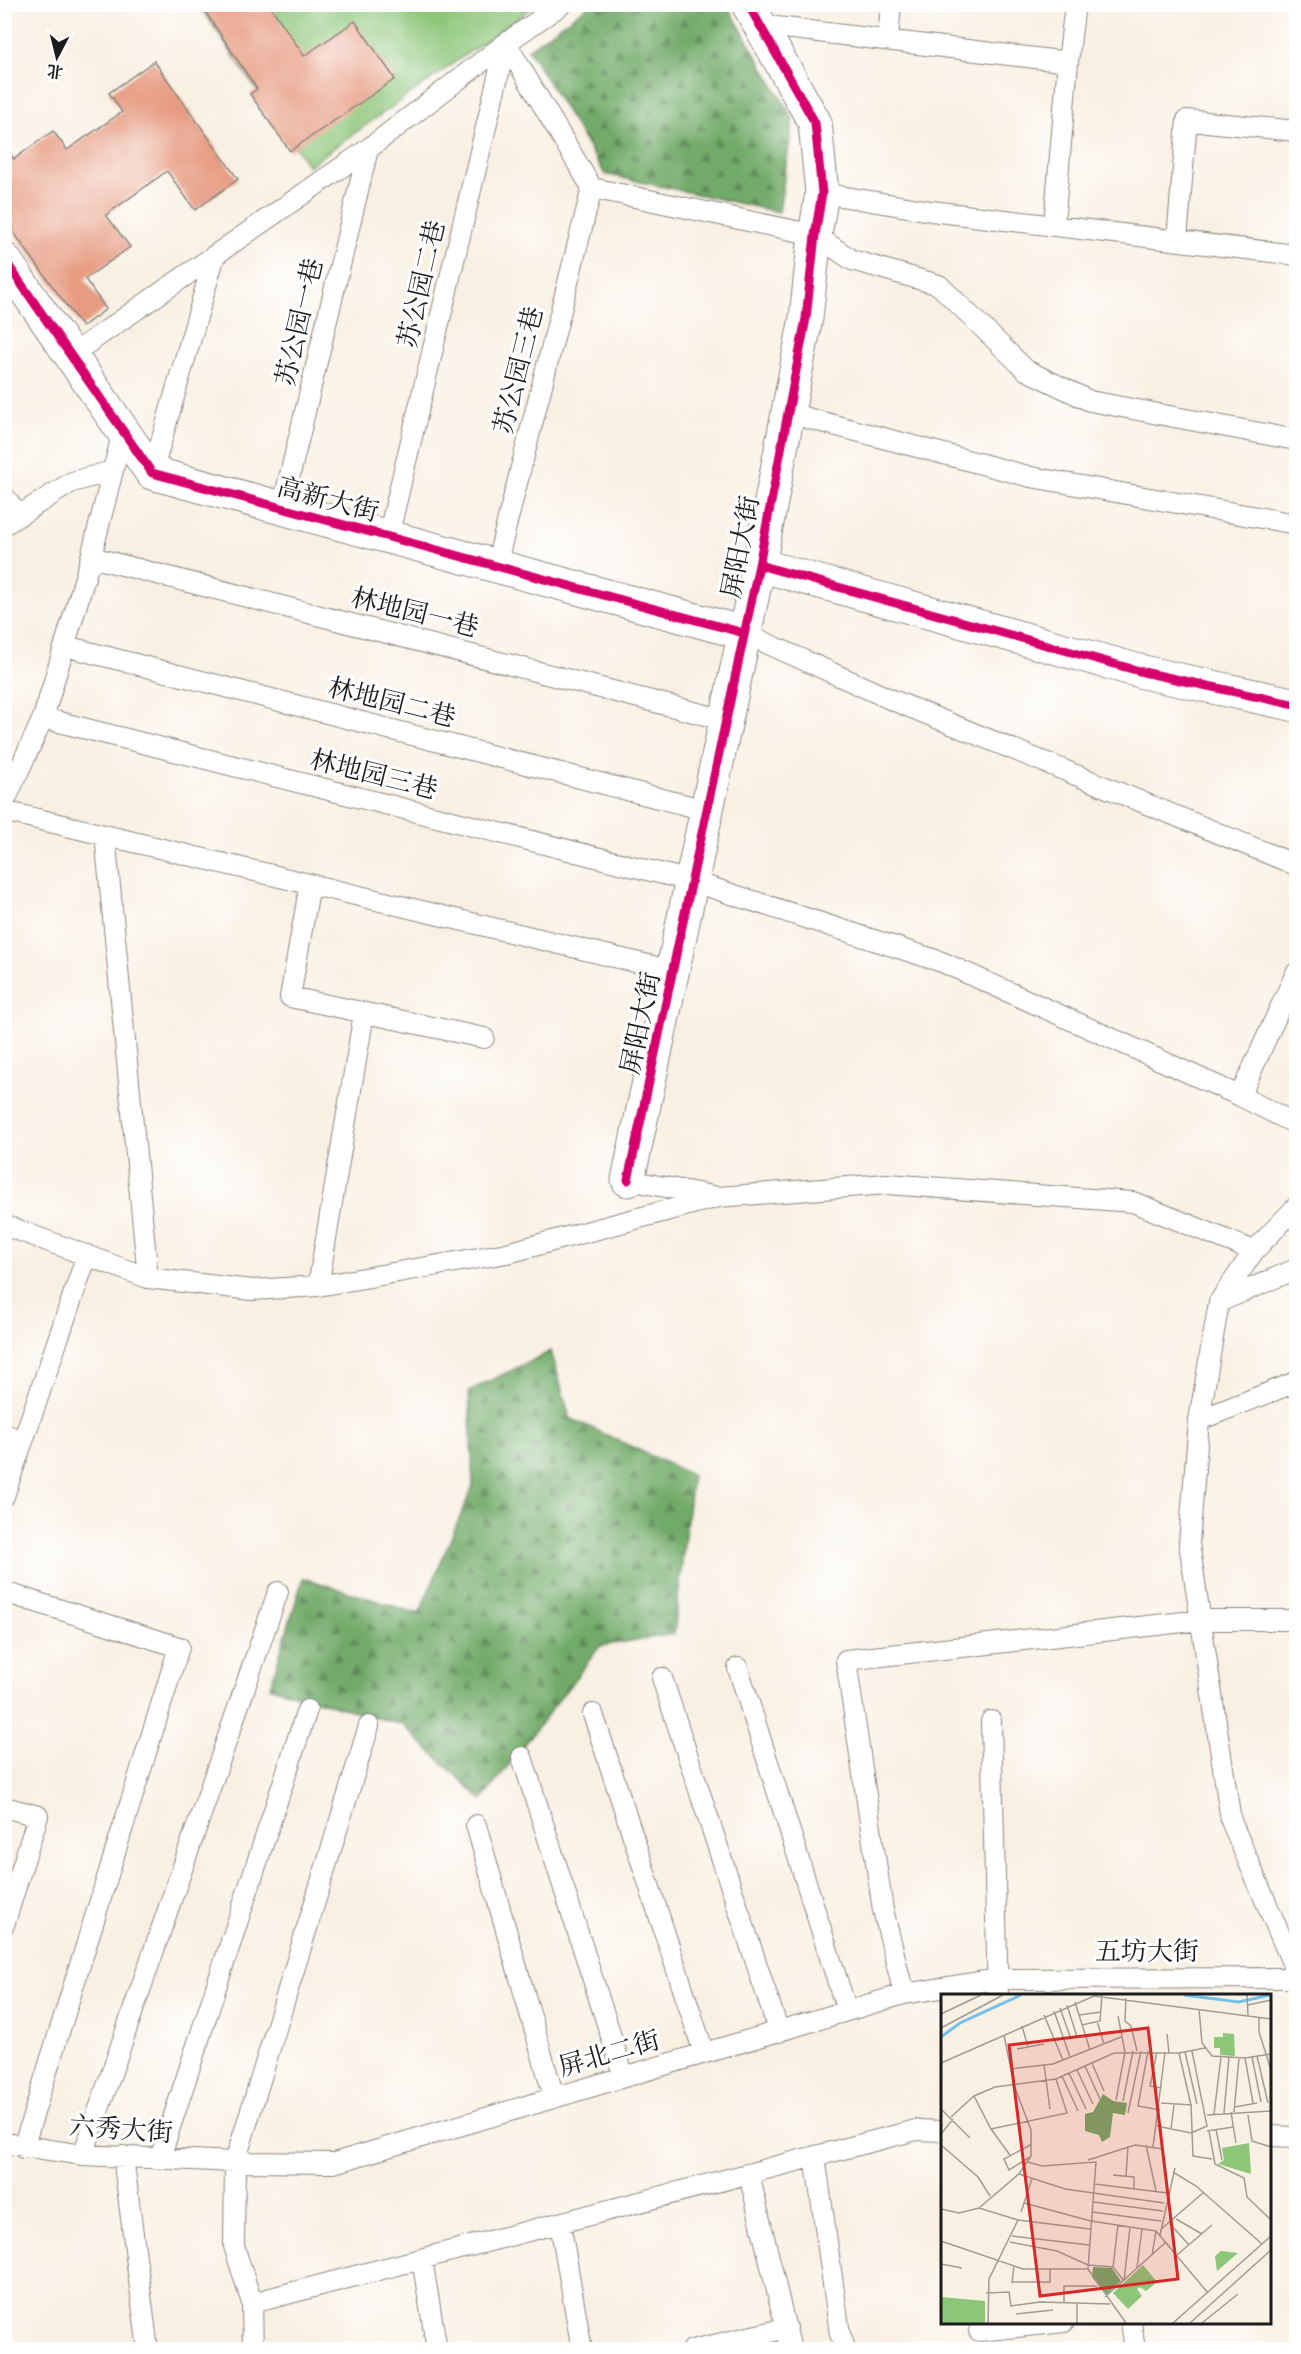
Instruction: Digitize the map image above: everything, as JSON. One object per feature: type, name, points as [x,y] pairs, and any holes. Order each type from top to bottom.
[{"type":"street","name":"屏阳大街","points":[[628,1180],[759,565],[806,318],[822,193],[815,123],[754,15]]},
{"type":"street","points":[[4,259],[152,473]]},
{"type":"street","name":"高新大街","points":[[152,473],[744,633]]},
{"type":"street","points":[[759,565],[1143,672],[1296,705]]},
{"type":"lane","points":[[71,355],[368,149],[506,43],[562,4]]},
{"type":"lane","points":[[888,39],[891,4]]},
{"type":"lane","points":[[1054,225],[1075,4]]},
{"type":"lane","points":[[754,15],[888,39],[1068,62]]},
{"type":"lane","points":[[506,43],[592,188],[815,235],[852,260],[939,285],[1026,370],[1090,401],[1296,440]]},
{"type":"lane","name":"苏公园二巷","points":[[388,537],[506,43]]},
{"type":"lane","points":[[1177,240],[1187,120],[1296,131]]},
{"type":"lane","name":"苏公园一巷","points":[[282,508],[368,149]]},
{"type":"lane","name":"苏公园三巷","points":[[496,566],[592,188]]},
{"type":"lane","points":[[822,193],[931,211],[1296,255]]},
{"type":"lane","points":[[152,473],[215,255]]},
{"type":"lane","points":[[788,413],[1031,477],[1296,524]]},
{"type":"lane","points":[[4,803],[43,718],[91,557],[123,431]]},
{"type":"lane","points":[[4,496],[12,521],[72,482],[112,471]]},
{"type":"lane","name":"林地园一巷","points":[[91,557],[725,720]]},
{"type":"lane","points":[[744,633],[890,699],[1296,865]]},
{"type":"lane","name":"林地园二巷","points":[[65,646],[705,810]]},
{"type":"lane","name":"林地园三巷","points":[[43,718],[691,881],[942,962],[1240,1096],[1296,1124]]},
{"type":"lane","points":[[4,811],[673,971]]},
{"type":"lane","points":[[105,835],[148,1278]]},
{"type":"lane","points":[[310,884],[290,997],[484,1038]]},
{"type":"lane","points":[[1240,1096],[1296,973]]},
{"type":"lane","points":[[318,1286],[364,1013]]},
{"type":"lane","points":[[628,1180],[718,1197]]},
{"type":"lane","points":[[4,1225],[148,1278],[252,1290],[318,1286],[507,1253],[718,1197],[887,1184],[1133,1202],[1254,1251]]},
{"type":"lane","points":[[1296,1207],[1254,1251],[1219,1302],[1199,1420],[1189,1543],[1231,1821],[1296,1972]]},
{"type":"lane","points":[[4,1496],[87,1255]]},
{"type":"lane","points":[[1219,1302],[1296,1269]]},
{"type":"lane","points":[[1199,1420],[1296,1382]]},
{"type":"lane","points":[[4,1434],[23,1441]]},
{"type":"lane","points":[[4,1592],[179,1647],[14,2146]]},
{"type":"lane","points":[[83,2155],[278,1592]]},
{"type":"lane","points":[[904,1994],[884,1910],[846,1660],[1201,1620],[1296,1620]]},
{"type":"lane","points":[[738,1668],[847,2011]]},
{"type":"lane","points":[[662,1678],[779,2032]]},
{"type":"lane","points":[[160,2158],[308,1710]]},
{"type":"lane","points":[[593,1714],[704,2054]]},
{"type":"lane","points":[[991,1721],[997,1987]]},
{"type":"lane","points":[[253,2349],[252,2303],[234,2246],[235,2162],[369,1726]]},
{"type":"lane","points":[[522,1757],[624,2077]]},
{"type":"lane","points":[[4,1807],[38,1816],[4,1925]]},
{"type":"lane","points":[[476,1825],[554,2097]]},
{"type":"lane","name":"五坊大街","points":[[997,1987],[1296,1978]]},
{"type":"lane","name":"屏北二街","points":[[235,2162],[334,2163],[904,1994],[997,1987]]},
{"type":"lane","points":[[252,2303],[916,2130],[941,2131]]},
{"type":"lane","points":[[1271,2136],[1296,2137]]},
{"type":"lane","name":"六秀大街","points":[[14,2146],[83,2155],[235,2162]]},
{"type":"lane","points":[[123,2156],[148,2349]]},
{"type":"lane","points":[[815,2156],[840,2334],[846,2349]]},
{"type":"lane","points":[[749,2174],[791,2349]]},
{"type":"lane","points":[[560,2223],[582,2349]]},
{"type":"lane","points":[[422,2259],[438,2349]]},
{"type":"lane","points":[[979,2331],[1045,2324]]},
{"type":"lane","points":[[1131,2324],[1135,2349]]},
{"type":"lane","points":[[692,2349],[723,2346],[787,2328]]},
{"type":"green space","points":[[591,4],[727,5],[793,119],[779,212],[605,174],[528,49]]},
{"type":"green space","points":[[199,5],[536,5],[308,166]]},
{"type":"green space","points":[[551,1351],[570,1418],[692,1475],[674,1634],[600,1646],[482,1800],[403,1725],[270,1687],[303,1578],[419,1614],[473,1486],[469,1391]]},
{"type":"building","points":[[200,4],[269,4],[304,56],[355,21],[395,79],[290,151],[250,94],[257,89]]},
{"type":"building","points":[[154,61],[238,179],[195,210],[167,171],[106,215],[130,247],[85,279],[106,309],[82,327],[4,219],[4,146],[14,159],[53,131],[67,150],[122,112],[109,93]]},
{"type":"cycle path","points":[[628,1180],[759,565],[806,318],[822,193],[815,123],[748,4]]},
{"type":"cycle path","points":[[4,259],[152,473],[744,633]]},
{"type":"cycle path","points":[[759,565],[1143,672],[1296,705]]}]
